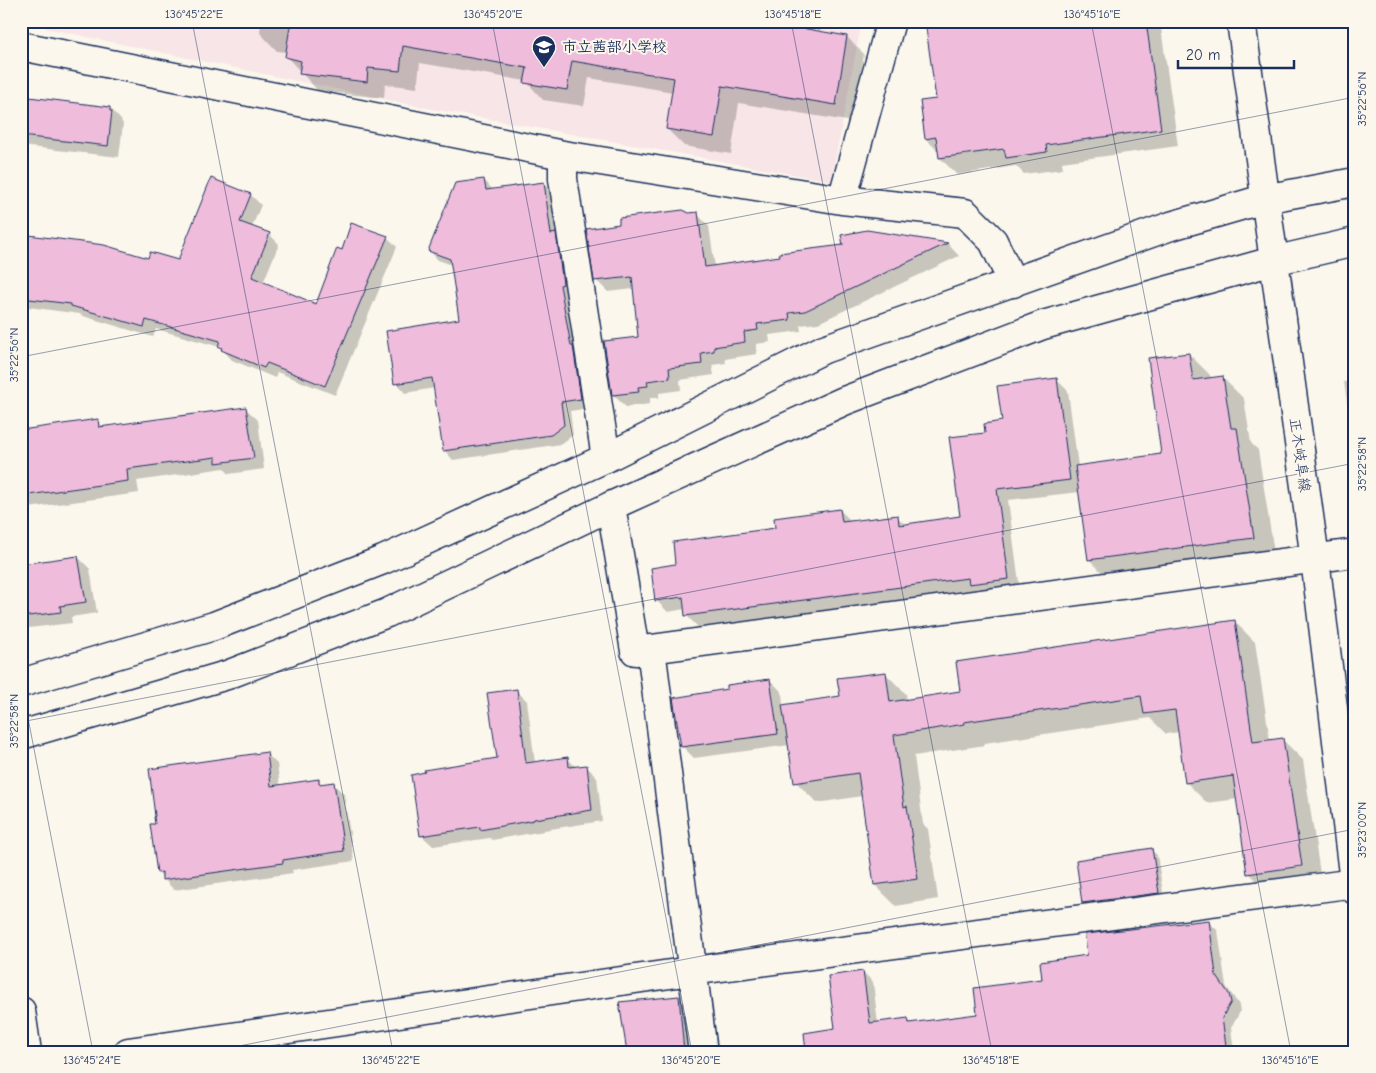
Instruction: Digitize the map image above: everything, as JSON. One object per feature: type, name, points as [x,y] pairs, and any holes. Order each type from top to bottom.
[{"type":"street","points":[[842,200],[891,21]]},
{"type":"street","name":"正木岐阜線","points":[[1241,21],[1315,559],[1354,885]]},
{"type":"street","points":[[21,46],[563,155],[842,200],[965,213],[993,241],[1013,284]]},
{"type":"street","points":[[563,155],[563,179],[606,458]]},
{"type":"street","points":[[21,684],[214,626],[383,560],[606,458],[824,349],[1013,284],[1171,226],[1264,199],[1355,182]]},
{"type":"street","points":[[21,735],[227,675],[360,624],[387,613],[611,506],[844,401],[1042,325],[1273,261],[1355,242]]},
{"type":"street","points":[[611,506],[634,651],[1355,553]]},
{"type":"street","points":[[651,649],[691,971],[703,1052]]},
{"type":"street","points":[[128,1052],[691,971],[1354,885]]},
{"type":"street","points":[[21,1011],[27,1052]]},
{"type":"shaded area","name":"市立茜部小学校","points":[[45,21],[862,21],[831,181],[427,108],[45,28]]},
{"type":"building","points":[[291,21],[761,21],[847,36],[836,105],[722,86],[714,137],[666,129],[674,78],[572,61],[567,90],[524,83],[527,68],[403,46],[400,71],[368,68],[367,82],[299,74],[301,61],[285,57]]},
{"type":"building","points":[[925,21],[1146,21],[1161,129],[1046,145],[1047,152],[1006,158],[1004,149],[939,158],[936,137],[925,139],[920,101],[936,99]]},
{"type":"building","points":[[21,96],[110,107],[110,111],[112,111],[108,146],[21,136]]},
{"type":"building","points":[[211,178],[251,194],[240,222],[270,233],[252,277],[316,304],[337,248],[342,250],[351,223],[388,236],[325,386],[267,363],[264,368],[221,350],[222,348],[218,346],[220,341],[146,320],[144,327],[71,306],[71,304],[21,298],[21,234],[104,245],[148,258],[150,252],[178,260]]},
{"type":"building","points":[[484,179],[486,190],[544,182],[551,234],[556,233],[563,284],[560,285],[571,346],[573,346],[581,399],[561,402],[564,425],[551,435],[443,451],[432,378],[394,384],[386,331],[459,319],[450,259],[428,251],[455,183]]},
{"type":"building","points":[[683,210],[689,213],[698,212],[705,267],[780,256],[779,253],[843,245],[841,235],[867,230],[948,243],[805,311],[789,313],[790,320],[757,324],[758,330],[744,332],[745,342],[714,347],[714,351],[701,353],[702,364],[669,368],[670,378],[647,381],[648,386],[638,387],[639,392],[612,395],[604,341],[638,337],[632,277],[594,281],[586,229],[619,224],[619,218]]},
{"type":"building","points":[[1189,353],[1193,380],[1223,376],[1231,428],[1237,428],[1254,538],[1088,560],[1075,466],[1161,454],[1148,358]]},
{"type":"building","points":[[1057,378],[1070,480],[997,489],[1009,579],[969,584],[968,578],[685,616],[683,597],[655,601],[651,568],[675,564],[673,542],[775,528],[774,518],[840,509],[842,522],[898,515],[899,525],[960,516],[949,437],[985,433],[984,424],[1002,421],[997,386]]},
{"type":"building","points":[[246,407],[254,458],[216,463],[216,457],[127,469],[128,481],[21,496],[21,430],[98,419],[99,427]]},
{"type":"building","points":[[78,556],[86,602],[60,606],[61,612],[21,617],[21,564]]},
{"type":"building","points":[[1235,620],[1253,742],[1283,738],[1302,866],[1247,874],[1233,776],[1185,783],[1175,710],[1144,714],[1141,696],[964,722],[965,724],[894,735],[904,807],[907,806],[918,879],[874,885],[858,773],[794,783],[782,705],[840,696],[837,678],[886,672],[890,702],[960,691],[956,662]]},
{"type":"building","points":[[770,679],[778,734],[681,747],[673,698],[727,689],[727,685]]},
{"type":"building","points":[[517,689],[526,763],[568,757],[569,767],[587,765],[592,810],[480,830],[480,827],[420,836],[411,775],[425,772],[424,770],[497,758],[487,693]]},
{"type":"building","points":[[267,752],[271,786],[319,779],[319,784],[334,782],[344,851],[283,860],[283,863],[162,880],[162,872],[157,873],[150,824],[155,824],[155,816],[149,769]]},
{"type":"building","points":[[1152,848],[1159,893],[1082,903],[1076,860]]},
{"type":"building","points":[[1209,920],[1216,975],[1229,994],[1231,1002],[1222,1018],[1227,1052],[806,1052],[804,1033],[835,1028],[828,976],[863,971],[870,1023],[908,1018],[909,1023],[977,1014],[974,988],[1042,979],[1040,962],[1087,955],[1086,934]]},
{"type":"building","points":[[679,996],[684,1052],[627,1052],[619,1002]]},
{"type":"place","name":"市立茜部小学校","points":[[544,68]]}]
